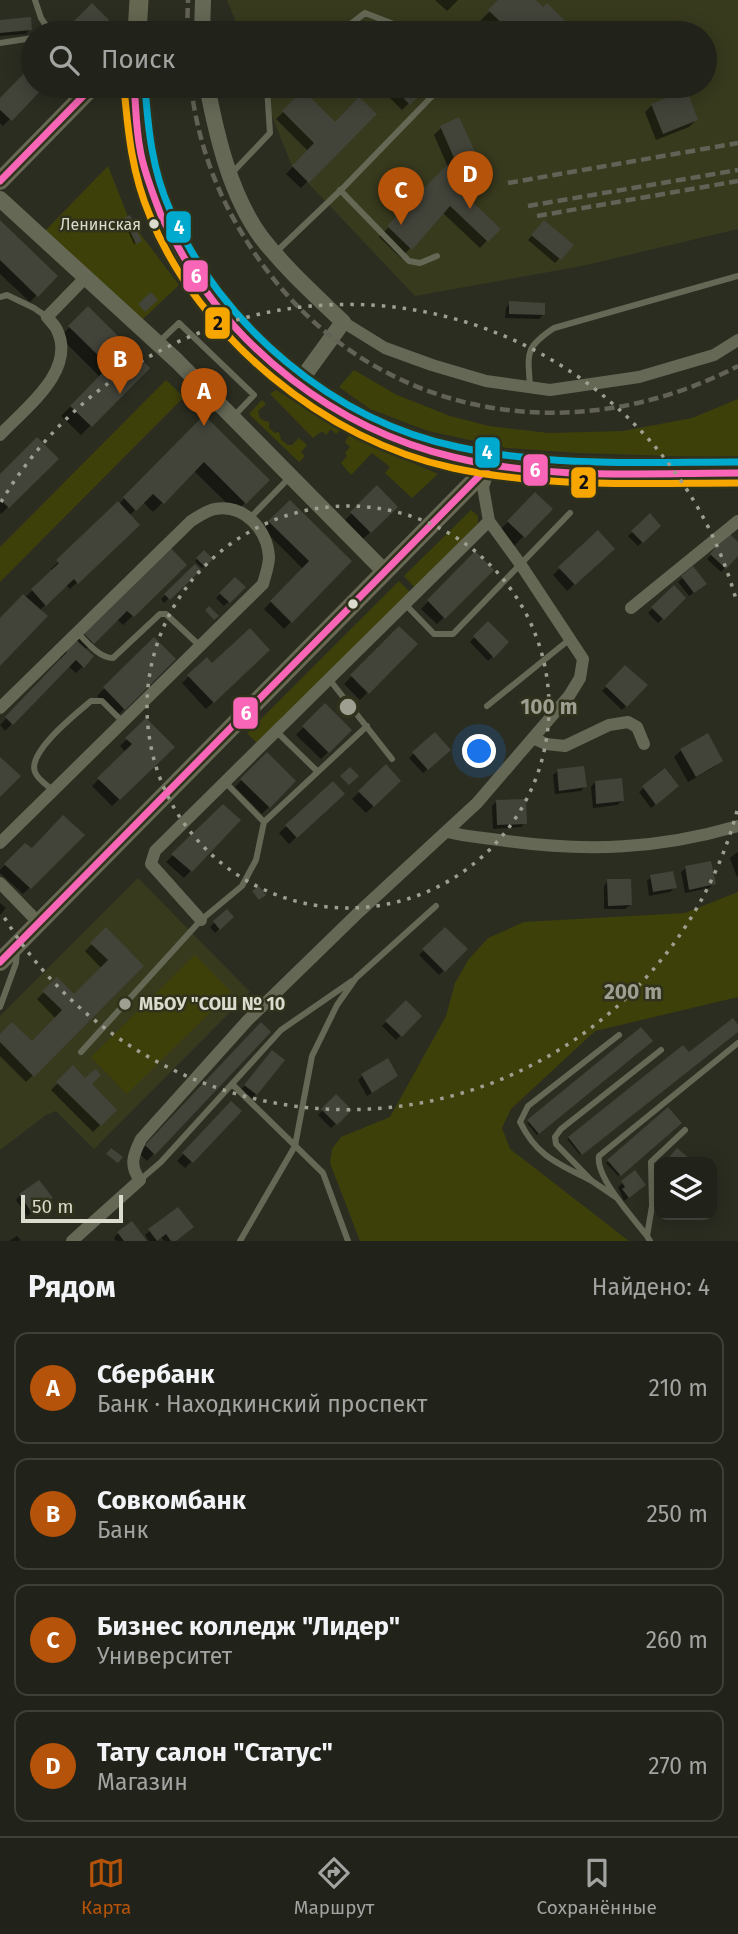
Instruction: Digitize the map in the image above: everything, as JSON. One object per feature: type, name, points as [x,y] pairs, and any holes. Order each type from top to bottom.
[{"type":"main road","points":[[138,21],[139,0]]},
{"type":"main road","points":[[0,181],[81,98]]},
{"type":"main road","points":[[134,98],[135,123],[150,184],[179,253],[202,288],[226,319],[259,352],[298,384],[346,416],[396,440],[452,457],[491,464],[596,472],[738,473]]},
{"type":"main road","points":[[0,962],[491,464]]},
{"type":"street","points":[[202,21],[203,0]]},
{"type":"street","points":[[209,98],[215,129],[230,174],[245,209],[275,254],[343,323],[385,348],[486,381],[550,390],[639,377],[714,355],[738,340]]},
{"type":"street","points":[[0,199],[158,343],[385,572]]},
{"type":"street","points":[[0,435],[51,382],[59,368],[61,354],[58,330],[47,317],[86,277]]},
{"type":"street","points":[[298,384],[343,323]]},
{"type":"street","points":[[72,1241],[140,1180],[132,1162],[134,1153],[149,1129],[247,1021],[477,803],[569,696],[580,678],[583,659],[489,521],[483,487],[491,464]]},
{"type":"street","points":[[0,708],[191,521],[213,509],[233,509],[250,518],[262,532],[269,560],[263,584],[0,843]]},
{"type":"street","points":[[201,920],[151,864],[155,851],[489,521]]},
{"type":"street","points":[[631,608],[738,521]]},
{"type":"street","points":[[533,738],[546,744],[565,746],[608,725],[628,722],[636,727],[644,744]]},
{"type":"street","points":[[448,832],[552,847],[610,849],[698,838],[738,826]]},
{"type":"street","points":[[0,883],[39,923]]},
{"type":"lane","points":[[35,0],[42,21]]},
{"type":"lane","points":[[354,21],[365,13],[386,21]]},
{"type":"lane","points":[[0,43],[21,40]]},
{"type":"lane","points":[[230,174],[270,134],[268,98]]},
{"type":"lane","points":[[275,254],[430,98]]},
{"type":"lane","points":[[341,190],[409,261],[420,263],[437,256]]},
{"type":"lane","points":[[530,388],[528,357],[535,341],[554,328],[738,276]]},
{"type":"lane","points":[[0,297],[7,295],[47,317]]},
{"type":"lane","points":[[158,343],[179,323],[254,395],[233,416]]},
{"type":"lane","points":[[250,518],[291,476]]},
{"type":"lane","points":[[404,604],[434,635],[453,634],[570,513]]},
{"type":"lane","points":[[77,632],[101,654],[113,658],[160,614],[166,614],[200,646]]},
{"type":"lane","points":[[487,706],[570,639]]},
{"type":"lane","points":[[329,679],[392,759]]},
{"type":"lane","points":[[54,792],[35,774],[33,763],[39,750],[91,701],[102,701],[123,722]]},
{"type":"lane","points":[[81,1052],[201,920],[242,886],[256,860],[264,822],[367,726]]},
{"type":"lane","points":[[276,732],[317,771]]},
{"type":"lane","points":[[224,781],[264,822]]},
{"type":"lane","points":[[140,1180],[161,1162],[281,1030],[356,978],[436,906]]},
{"type":"lane","points":[[0,1007],[16,963],[18,944]]},
{"type":"lane","points":[[240,1241],[295,1146],[312,1056],[337,1005],[356,978]]},
{"type":"lane","points":[[618,1035],[528,1106],[520,1122],[527,1135],[546,1157],[592,1181],[618,1199]]},
{"type":"lane","points":[[648,1238],[618,1199],[598,1163],[599,1156],[738,1043]]},
{"type":"lane","points":[[592,1181],[556,1144],[555,1137],[561,1129],[661,1050]]},
{"type":"lane","points":[[233,1085],[323,1173],[348,1241]]},
{"type":"lane","points":[[648,1238],[652,1206],[651,1162],[685,1130]]},
{"type":"shaded area","points":[[227,0],[738,0],[738,229],[582,266],[415,296],[292,166],[265,98],[717,98],[717,21],[235,21]]},
{"type":"shaded area","points":[[108,166],[129,219],[179,285],[142,320],[44,232]]},
{"type":"shaded area","points":[[354,370],[397,395],[450,416],[489,426],[549,433],[623,431],[692,418],[738,399],[738,458],[507,448],[428,431],[370,409],[339,387]]},
{"type":"shaded area","points":[[166,380],[184,397],[0,582],[0,547]]},
{"type":"shaded area","points":[[276,390],[340,430],[336,434],[331,429],[326,435],[322,431],[313,438],[270,394]]},
{"type":"shaded area","points":[[262,400],[266,404],[258,414],[261,419],[269,422],[269,428],[275,433],[279,432],[281,440],[292,445],[299,438],[307,445],[301,452],[305,456],[299,462],[249,414]]},
{"type":"shaded area","points":[[349,435],[438,474],[412,498],[385,473],[390,467],[372,453],[351,475],[341,463],[350,447],[345,442]]},
{"type":"shaded area","points":[[471,510],[478,516],[478,523],[415,588],[404,576]]},
{"type":"shaded area","points":[[399,581],[410,592],[258,744],[247,733]]},
{"type":"shaded area","name":"МБОУ \"СОШ № 10","points":[[138,878],[250,992],[94,1149],[56,1111],[46,1115],[0,1150],[0,1016]]},
{"type":"shaded area","points":[[738,892],[738,997],[595,1031],[511,1109],[502,1128],[510,1149],[629,1241],[360,1241],[330,1163],[332,1149],[341,1137],[390,1117],[446,1016],[455,983],[469,959],[488,938],[524,922],[685,913]]},
{"type":"shaded area","points":[[195,955],[231,992],[127,1094],[91,1057]]},
{"type":"building","points":[[498,0],[536,0],[543,7],[547,3],[565,21],[499,21],[488,10]]},
{"type":"building","points":[[92,3],[109,20],[108,21],[74,21]]},
{"type":"building","points":[[31,17],[31,21],[21,21],[21,31],[0,33],[0,20]]},
{"type":"building","points":[[21,76],[21,98],[34,98],[12,121],[0,110],[0,98]]},
{"type":"building","points":[[295,98],[311,98],[335,122],[360,98],[377,114],[309,183],[292,166],[314,143],[282,111]]},
{"type":"building","points":[[403,98],[417,98],[410,105]]},
{"type":"building","points":[[666,98],[690,98],[698,120],[663,134],[651,104]]},
{"type":"building","points":[[459,117],[478,158],[458,167],[440,126]]},
{"type":"building","points":[[447,165],[463,193],[501,229],[488,242],[450,206],[412,250],[387,226]]},
{"type":"building","points":[[130,215],[142,241],[136,244],[124,218]]},
{"type":"building","points":[[0,220],[58,276],[38,297],[0,260]]},
{"type":"building","points":[[544,220],[574,245],[561,260],[531,235]]},
{"type":"building","points":[[151,292],[158,300],[145,312],[138,304]]},
{"type":"building","points":[[509,301],[545,303],[545,315],[509,314]]},
{"type":"building","points":[[88,306],[150,368],[92,427],[70,406],[109,366],[68,326]]},
{"type":"building","points":[[204,415],[270,480],[246,504],[204,462],[164,504],[153,494],[136,511],[123,497]]},
{"type":"building","points":[[37,437],[59,459],[9,508],[0,499],[0,474]]},
{"type":"building","points":[[377,485],[398,507],[371,533],[350,512]]},
{"type":"building","points":[[535,492],[553,509],[525,538],[507,521]]},
{"type":"building","points":[[290,500],[352,561],[292,623],[270,601],[309,561],[268,521]]},
{"type":"building","points":[[118,501],[140,525],[78,584],[74,579],[46,606],[31,589],[59,563],[56,560]]},
{"type":"building","points":[[650,513],[661,526],[643,543],[631,531]]},
{"type":"building","points":[[598,530],[615,549],[575,585],[558,567]]},
{"type":"building","points":[[729,533],[738,542],[738,556],[726,569],[710,554]]},
{"type":"building","points":[[170,547],[187,565],[134,617],[127,611],[94,644],[83,633]]},
{"type":"building","points":[[204,550],[213,559],[205,567],[196,558]]},
{"type":"building","points":[[475,551],[494,570],[445,619],[427,600]]},
{"type":"building","points":[[195,564],[201,570],[170,600],[164,594]]},
{"type":"building","points":[[693,566],[707,584],[694,593],[681,576]]},
{"type":"building","points":[[235,577],[246,587],[230,603],[219,593]]},
{"type":"building","points":[[674,585],[686,598],[664,620],[651,607]]},
{"type":"building","points":[[23,594],[48,616],[0,666],[0,618]]},
{"type":"building","points":[[209,606],[219,616],[214,620],[205,610]]},
{"type":"building","points":[[488,621],[509,642],[494,658],[473,636]]},
{"type":"building","points":[[399,626],[418,644],[369,694],[350,675]]},
{"type":"building","points":[[250,628],[270,650],[214,703],[187,675],[207,657],[212,663]]},
{"type":"building","points":[[154,637],[176,659],[125,710],[103,687]]},
{"type":"building","points":[[74,638],[94,656],[84,668],[76,660],[13,725],[5,717],[67,652],[64,648]]},
{"type":"building","points":[[625,665],[648,685],[627,707],[605,686]]},
{"type":"building","points":[[325,703],[352,730],[329,753],[302,726]]},
{"type":"building","points":[[146,718],[175,747],[120,800],[97,778],[132,744],[125,738]]},
{"type":"building","points":[[435,732],[451,750],[428,770],[412,752]]},
{"type":"building","points":[[708,733],[723,761],[696,777],[680,749]]},
{"type":"building","points":[[267,752],[296,781],[270,808],[240,779]]},
{"type":"building","points":[[0,757],[21,776],[0,797]]},
{"type":"building","points":[[386,764],[401,781],[374,807],[358,791]]},
{"type":"building","points":[[584,766],[587,787],[559,791],[557,769]]},
{"type":"building","points":[[350,767],[359,776],[349,785],[340,776]]},
{"type":"building","points":[[665,768],[679,786],[656,805],[642,786]]},
{"type":"building","points":[[622,778],[624,801],[596,804],[595,781]]},
{"type":"building","points":[[333,781],[345,794],[297,838],[285,825]]},
{"type":"building","points":[[526,799],[527,824],[497,825],[496,800]]},
{"type":"building","points":[[223,804],[241,820],[192,872],[171,854]]},
{"type":"building","points":[[63,815],[85,835],[31,889],[4,864],[25,843],[32,848]]},
{"type":"building","points":[[711,861],[716,884],[689,890],[685,866]]},
{"type":"building","points":[[673,871],[677,888],[653,892],[650,875]]},
{"type":"building","points":[[607,879],[631,879],[632,905],[608,906]]},
{"type":"building","points":[[259,886],[266,895],[259,900],[252,891]]},
{"type":"building","points":[[227,909],[234,917],[220,930],[213,921]]},
{"type":"building","points":[[106,927],[144,966],[34,1077],[0,1042],[0,1034],[12,1022],[32,1041],[62,1010],[42,991],[57,977],[74,994],[108,960],[90,943]]},
{"type":"building","points":[[445,927],[468,949],[445,972],[422,949]]},
{"type":"building","points":[[406,1000],[422,1016],[402,1037],[385,1021]]},
{"type":"building","points":[[733,1018],[738,1025],[738,1032],[582,1155],[568,1137],[683,1045],[689,1052]]},
{"type":"building","points":[[261,1022],[271,1032],[155,1155],[145,1145]]},
{"type":"building","points":[[641,1027],[653,1041],[539,1134],[527,1120]]},
{"type":"building","points":[[272,1050],[285,1060],[257,1095],[244,1085]]},
{"type":"building","points":[[388,1058],[398,1076],[372,1093],[361,1074]]},
{"type":"building","points":[[73,1065],[85,1078],[95,1069],[101,1075],[92,1084],[117,1110],[101,1126],[56,1082]]},
{"type":"building","points":[[336,1094],[352,1110],[337,1125],[321,1109]]},
{"type":"building","points":[[231,1101],[242,1111],[193,1163],[182,1153]]},
{"type":"building","points":[[668,1107],[682,1123],[621,1176],[607,1160]]},
{"type":"building","points":[[111,1148],[123,1157],[118,1163],[106,1154]]},
{"type":"building","points":[[677,1148],[688,1157],[669,1157]]},
{"type":"building","points":[[635,1170],[646,1185],[629,1198],[622,1189],[625,1187],[621,1181]]},
{"type":"building","points":[[39,1180],[53,1198],[32,1213],[19,1194]]},
{"type":"building","points":[[178,1207],[194,1227],[176,1241],[171,1241],[166,1234],[157,1241],[148,1229]]},
{"type":"building","points":[[132,1221],[147,1241],[124,1241],[117,1232]]},
{"type":"railway","points":[[187,21],[188,0]]},
{"type":"railway","points":[[193,98],[203,144],[224,200],[243,235],[287,295],[340,343],[399,379],[463,402],[531,412],[600,410],[670,394],[738,366]]},
{"type":"railway","points":[[508,183],[738,143]]},
{"type":"railway","points":[[528,206],[738,170]]},
{"type":"railway","points":[[537,216],[738,181]]},
{"type":"transit line","name":"6","points":[[0,181],[81,98]]},
{"type":"transit line","name":"2","points":[[125,98],[129,137],[139,184],[150,216],[172,260],[200,303],[234,342],[272,377],[314,408],[359,434],[406,454],[453,468],[559,482],[738,483]]},
{"type":"transit line","name":"6","points":[[135,98],[139,141],[148,180],[165,223],[199,281],[226,317],[257,350],[329,405],[368,427],[410,444],[488,464],[595,474],[738,473]]},
{"type":"transit line","name":"4","points":[[146,98],[149,133],[159,180],[170,210],[192,252],[219,292],[251,329],[286,362],[325,391],[367,415],[412,434],[458,447],[563,461],[738,462]]},
{"type":"transit line","name":"6","points":[[0,962],[491,464]]},
{"type":"place","name":"Тату салон \"Статус\"","points":[[470,209]]},
{"type":"place","name":"Ленинская","points":[[154,224]]},
{"type":"place","name":"Бизнес колледж \"Лидер\"","points":[[401,225]]},
{"type":"place","name":"Совкомбанк","points":[[120,394]]},
{"type":"place","name":"Сбербанк","points":[[204,426]]},
{"type":"place","name":"МБОУ \"СОШ № 10","points":[[125,1004]]}]
